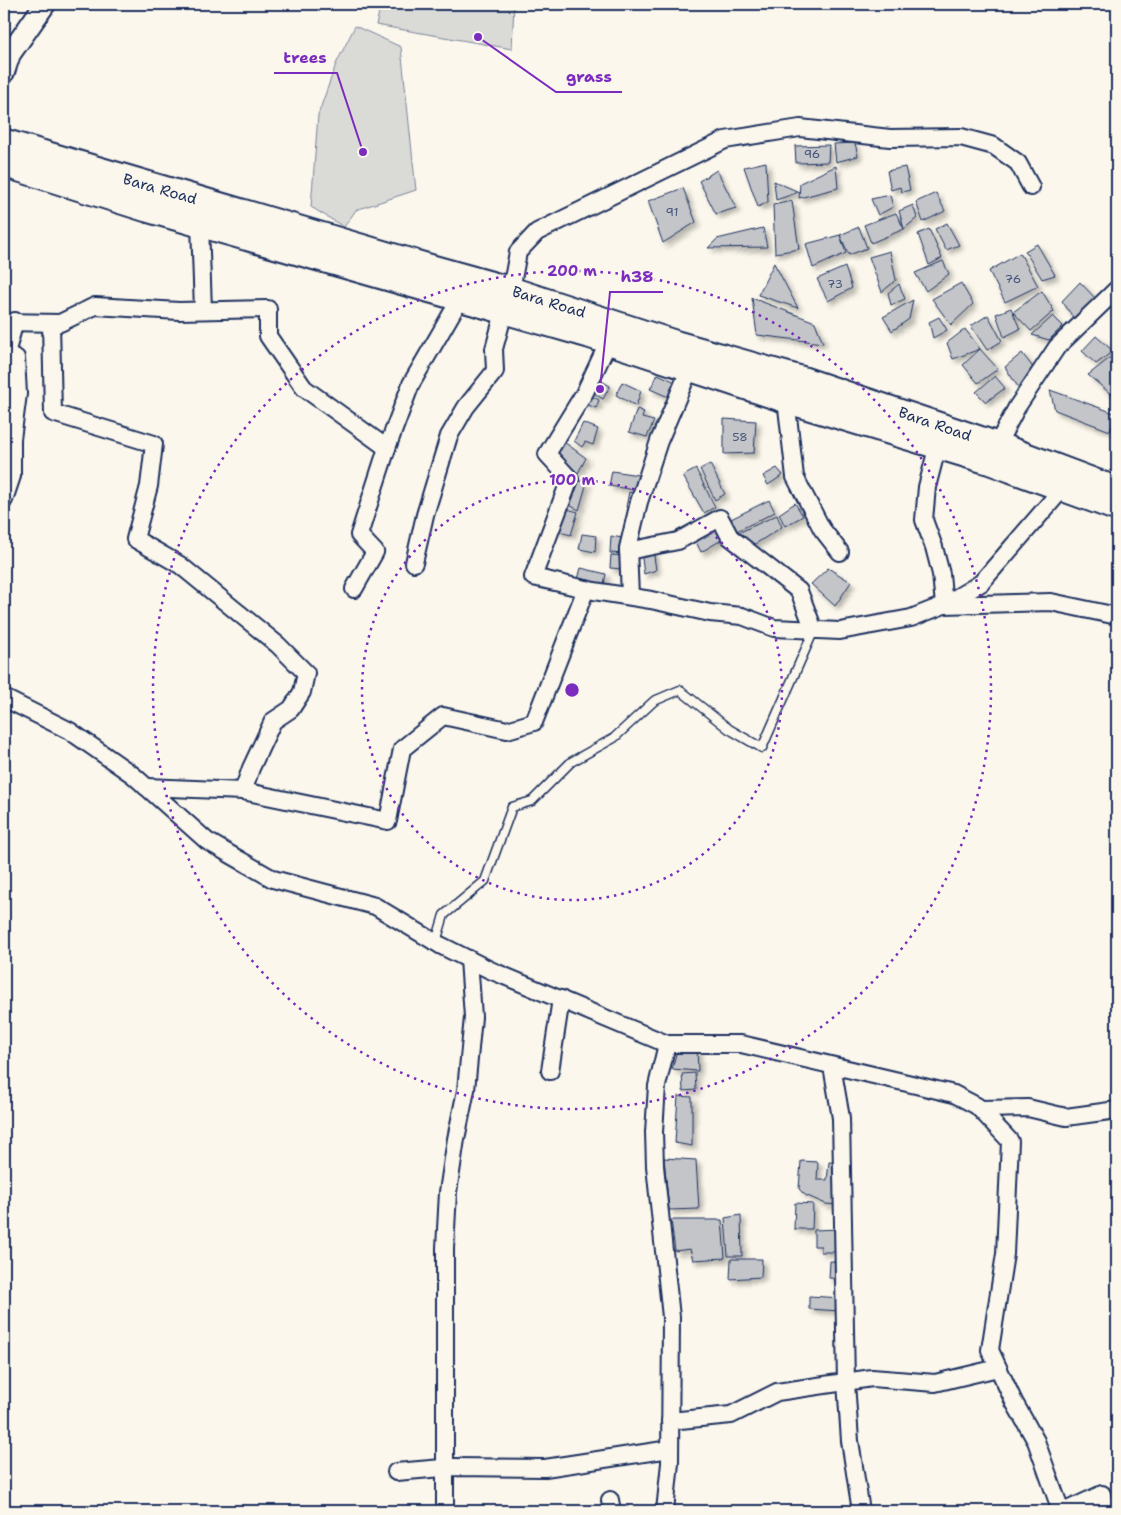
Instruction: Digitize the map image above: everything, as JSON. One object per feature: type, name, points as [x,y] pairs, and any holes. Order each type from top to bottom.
[{"type":"main road","name":"Bara Road","points":[[4,142],[432,268],[508,301],[677,344],[804,380],[891,421]]},
{"type":"main road","points":[[4,164],[147,209],[460,299],[508,301],[608,342],[786,399],[891,421],[940,436],[988,461],[1117,508]]},
{"type":"main road","name":"Bara Road","points":[[940,436],[997,445],[1117,490]]},
{"type":"street","points":[[4,72],[10,54],[45,4]]},
{"type":"street","points":[[414,563],[425,515],[449,436],[466,407],[495,371],[494,349],[508,301],[518,252],[537,232],[725,140],[800,128],[890,138],[961,136],[994,146],[1018,163],[1031,187]]},
{"type":"street","points":[[200,224],[202,310]]},
{"type":"street","points":[[997,445],[1017,407],[1057,347],[1117,289]]},
{"type":"street","points":[[354,589],[375,552],[359,535],[387,448],[411,384],[460,299]]},
{"type":"street","points":[[4,500],[12,476],[12,439],[18,394],[16,358],[6,354],[10,322],[60,323],[95,306],[179,311],[268,309],[268,336],[304,388],[387,448]]},
{"type":"street","points":[[52,323],[53,413],[154,444],[149,486],[135,539],[180,565],[271,639],[306,673],[302,692],[291,709],[273,721],[251,768],[243,791]]},
{"type":"street","points":[[608,342],[585,392],[547,454],[570,480],[533,577],[710,613],[742,616],[774,628],[840,630],[911,618],[944,606],[981,583],[1062,488]]},
{"type":"street","points":[[630,596],[628,551],[639,502],[659,441],[690,368]]},
{"type":"street","points":[[786,399],[795,477],[822,528],[840,552]]},
{"type":"street","points":[[940,436],[926,487],[924,520],[942,574],[944,606]]},
{"type":"street","points":[[628,551],[678,540],[720,518],[730,537],[800,591],[814,630]]},
{"type":"street","points":[[146,787],[243,791],[388,820],[402,749],[443,716],[507,730],[534,722],[586,589]]},
{"type":"street","points":[[944,606],[1051,602],[1117,616]]},
{"type":"street","points":[[4,698],[70,731],[133,775],[207,841],[272,879],[375,906],[469,959],[667,1044],[741,1044],[954,1094],[980,1109],[1010,1141],[1005,1254],[990,1350],[1014,1402],[1036,1441],[1063,1511],[1102,1494],[1105,1511]]},
{"type":"street","points":[[445,1511],[445,1248],[448,1192],[466,1090],[473,1017],[469,959]]},
{"type":"street","points":[[550,1071],[561,999]]},
{"type":"street","points":[[665,1511],[670,1449],[671,1317],[655,1166],[654,1132],[657,1086],[667,1044]]},
{"type":"street","points":[[832,1066],[841,1118],[846,1382],[850,1442],[861,1511]]},
{"type":"street","points":[[980,1109],[1028,1108],[1066,1117],[1117,1110]]},
{"type":"street","points":[[670,1421],[731,1415],[777,1392],[872,1378],[935,1383],[998,1368]]},
{"type":"street","points":[[396,1472],[446,1468],[545,1468],[670,1449]]},
{"type":"lane","points":[[436,942],[444,915],[484,881],[512,807],[532,802],[571,762],[614,738],[654,701],[680,690],[729,729],[762,748],[814,630]]},
{"type":"shaded area","points":[[381,4],[514,4],[512,49],[376,25]]},
{"type":"shaded area","points":[[355,26],[401,47],[416,190],[356,210],[344,227],[311,207],[318,115],[336,64]]},
{"type":"building","points":[[855,143],[858,156],[836,162],[834,144]]},
{"type":"building","points":[[829,145],[828,162],[796,163],[795,146]]},
{"type":"building","points":[[766,162],[768,202],[758,207],[744,167]]},
{"type":"building","points":[[836,166],[838,188],[799,198],[800,183]]},
{"type":"building","points":[[905,167],[910,190],[902,192],[900,187],[891,190],[887,171]]},
{"type":"building","points":[[717,170],[736,208],[716,214],[699,181]]},
{"type":"building","points":[[774,181],[799,192],[776,200]]},
{"type":"building","points":[[683,188],[696,222],[663,243],[648,201]]},
{"type":"building","points":[[936,193],[945,211],[923,222],[916,202]]},
{"type":"building","points":[[890,195],[893,207],[878,215],[871,199]]},
{"type":"building","points":[[792,201],[799,249],[775,253],[773,205]]},
{"type":"building","points":[[913,205],[917,218],[904,229],[899,211]]},
{"type":"building","points":[[896,213],[904,229],[871,243],[864,225]]},
{"type":"building","points":[[947,223],[959,245],[946,250],[935,229]]},
{"type":"building","points":[[859,227],[867,248],[849,255],[840,235]]},
{"type":"building","points":[[763,228],[767,247],[708,248],[717,239]]},
{"type":"building","points":[[929,229],[942,258],[929,265],[918,234]]},
{"type":"building","points":[[840,235],[846,253],[813,268],[806,244]]},
{"type":"building","points":[[1037,244],[1055,275],[1042,279],[1025,251]]},
{"type":"building","points":[[890,251],[896,280],[882,292],[869,257]]},
{"type":"building","points":[[1020,253],[1038,286],[1005,302],[989,271]]},
{"type":"building","points":[[943,261],[949,274],[926,291],[915,273]]},
{"type":"building","points":[[774,263],[798,308],[758,295]]},
{"type":"building","points":[[845,267],[852,288],[828,301],[817,279]]},
{"type":"building","points":[[1080,282],[1095,298],[1075,320],[1062,301]]},
{"type":"building","points":[[961,283],[973,304],[951,325],[932,299]]},
{"type":"building","points":[[899,284],[905,299],[891,305],[888,293]]},
{"type":"building","points":[[1042,291],[1054,311],[1031,331],[1013,312]]},
{"type":"building","points":[[752,298],[815,322],[823,343],[757,335]]},
{"type":"building","points":[[913,300],[909,319],[892,331],[883,317]]},
{"type":"building","points":[[1011,308],[1020,329],[1004,337],[996,314]]},
{"type":"building","points":[[988,315],[1002,341],[987,350],[971,326]]},
{"type":"building","points":[[1053,316],[1063,326],[1049,340],[1032,335]]},
{"type":"building","points":[[939,317],[947,330],[933,338],[929,322]]},
{"type":"building","points":[[965,329],[980,349],[953,359],[947,343]]},
{"type":"building","points":[[1096,336],[1113,351],[1096,364],[1082,351]]},
{"type":"building","points":[[980,349],[998,369],[978,383],[963,365]]},
{"type":"building","points":[[1022,353],[1035,370],[1020,390],[1005,367]]},
{"type":"building","points":[[1115,354],[1117,356],[1117,389],[1112,395],[1088,375]]},
{"type":"building","points":[[658,374],[680,384],[673,399],[650,389]]},
{"type":"building","points":[[995,376],[1005,388],[986,402],[976,392]]},
{"type":"building","points":[[598,379],[610,386],[603,399],[591,392]]},
{"type":"building","points":[[622,382],[641,391],[636,406],[616,395]]},
{"type":"building","points":[[1050,390],[1117,414],[1110,431],[1055,410]]},
{"type":"building","points":[[592,396],[599,400],[596,408],[583,403],[584,399],[590,401]]},
{"type":"building","points":[[637,409],[644,412],[642,418],[654,421],[647,437],[629,432]]},
{"type":"building","points":[[724,419],[756,421],[754,453],[724,454]]},
{"type":"building","points":[[583,423],[598,429],[593,445],[585,442],[582,447],[574,441]]},
{"type":"building","points":[[564,442],[586,458],[578,473],[555,454]]},
{"type":"building","points":[[710,464],[725,494],[715,500],[700,469]]},
{"type":"building","points":[[777,468],[783,475],[768,485],[763,476]]},
{"type":"building","points":[[696,469],[715,507],[704,513],[683,476]]},
{"type":"building","points":[[612,471],[645,476],[642,491],[609,486]]},
{"type":"building","points":[[572,480],[587,482],[579,510],[565,503]]},
{"type":"building","points":[[629,492],[640,495],[636,508],[626,507]]},
{"type":"building","points":[[769,500],[775,512],[735,532],[729,520]]},
{"type":"building","points":[[795,503],[803,516],[785,526],[779,514]]},
{"type":"building","points":[[564,508],[578,512],[571,535],[556,531]]},
{"type":"building","points":[[724,512],[735,532],[701,552],[695,540]]},
{"type":"building","points":[[777,515],[782,527],[752,546],[736,534]]},
{"type":"building","points":[[582,534],[596,536],[595,552],[579,549]]},
{"type":"building","points":[[611,536],[628,539],[625,554],[610,553]]},
{"type":"building","points":[[653,549],[656,570],[644,574],[641,551]]},
{"type":"building","points":[[611,555],[625,556],[623,569],[610,568]]},
{"type":"building","points":[[581,568],[606,574],[603,589],[577,583]]},
{"type":"building","points":[[828,568],[851,582],[835,606],[811,584]]},
{"type":"building","points":[[678,1047],[697,1048],[698,1071],[672,1069]]},
{"type":"building","points":[[695,1073],[696,1090],[683,1091],[682,1074]]},
{"type":"building","points":[[678,1096],[692,1097],[692,1146],[675,1143]]},
{"type":"building","points":[[664,1158],[696,1160],[699,1209],[669,1210]]},
{"type":"building","points":[[801,1161],[818,1162],[817,1180],[827,1180],[829,1162],[842,1163],[839,1205],[826,1204],[805,1195],[799,1189]]},
{"type":"building","points":[[795,1203],[813,1204],[812,1229],[794,1229]]},
{"type":"building","points":[[741,1215],[742,1256],[728,1256],[725,1218]]},
{"type":"building","points":[[671,1220],[722,1220],[725,1258],[693,1260],[690,1249],[675,1251]]},
{"type":"building","points":[[841,1229],[842,1252],[821,1252],[821,1246],[814,1246],[814,1230]]},
{"type":"building","points":[[731,1259],[762,1259],[761,1277],[730,1279]]},
{"type":"building","points":[[830,1261],[842,1262],[842,1279],[829,1278]]},
{"type":"building","points":[[809,1296],[842,1298],[841,1311],[809,1309]]},
{"type":"place","name":"grass","points":[[478,37]]},
{"type":"place","name":"trees","points":[[363,152]]},
{"type":"place","name":"h38","points":[[600,389]]}]
